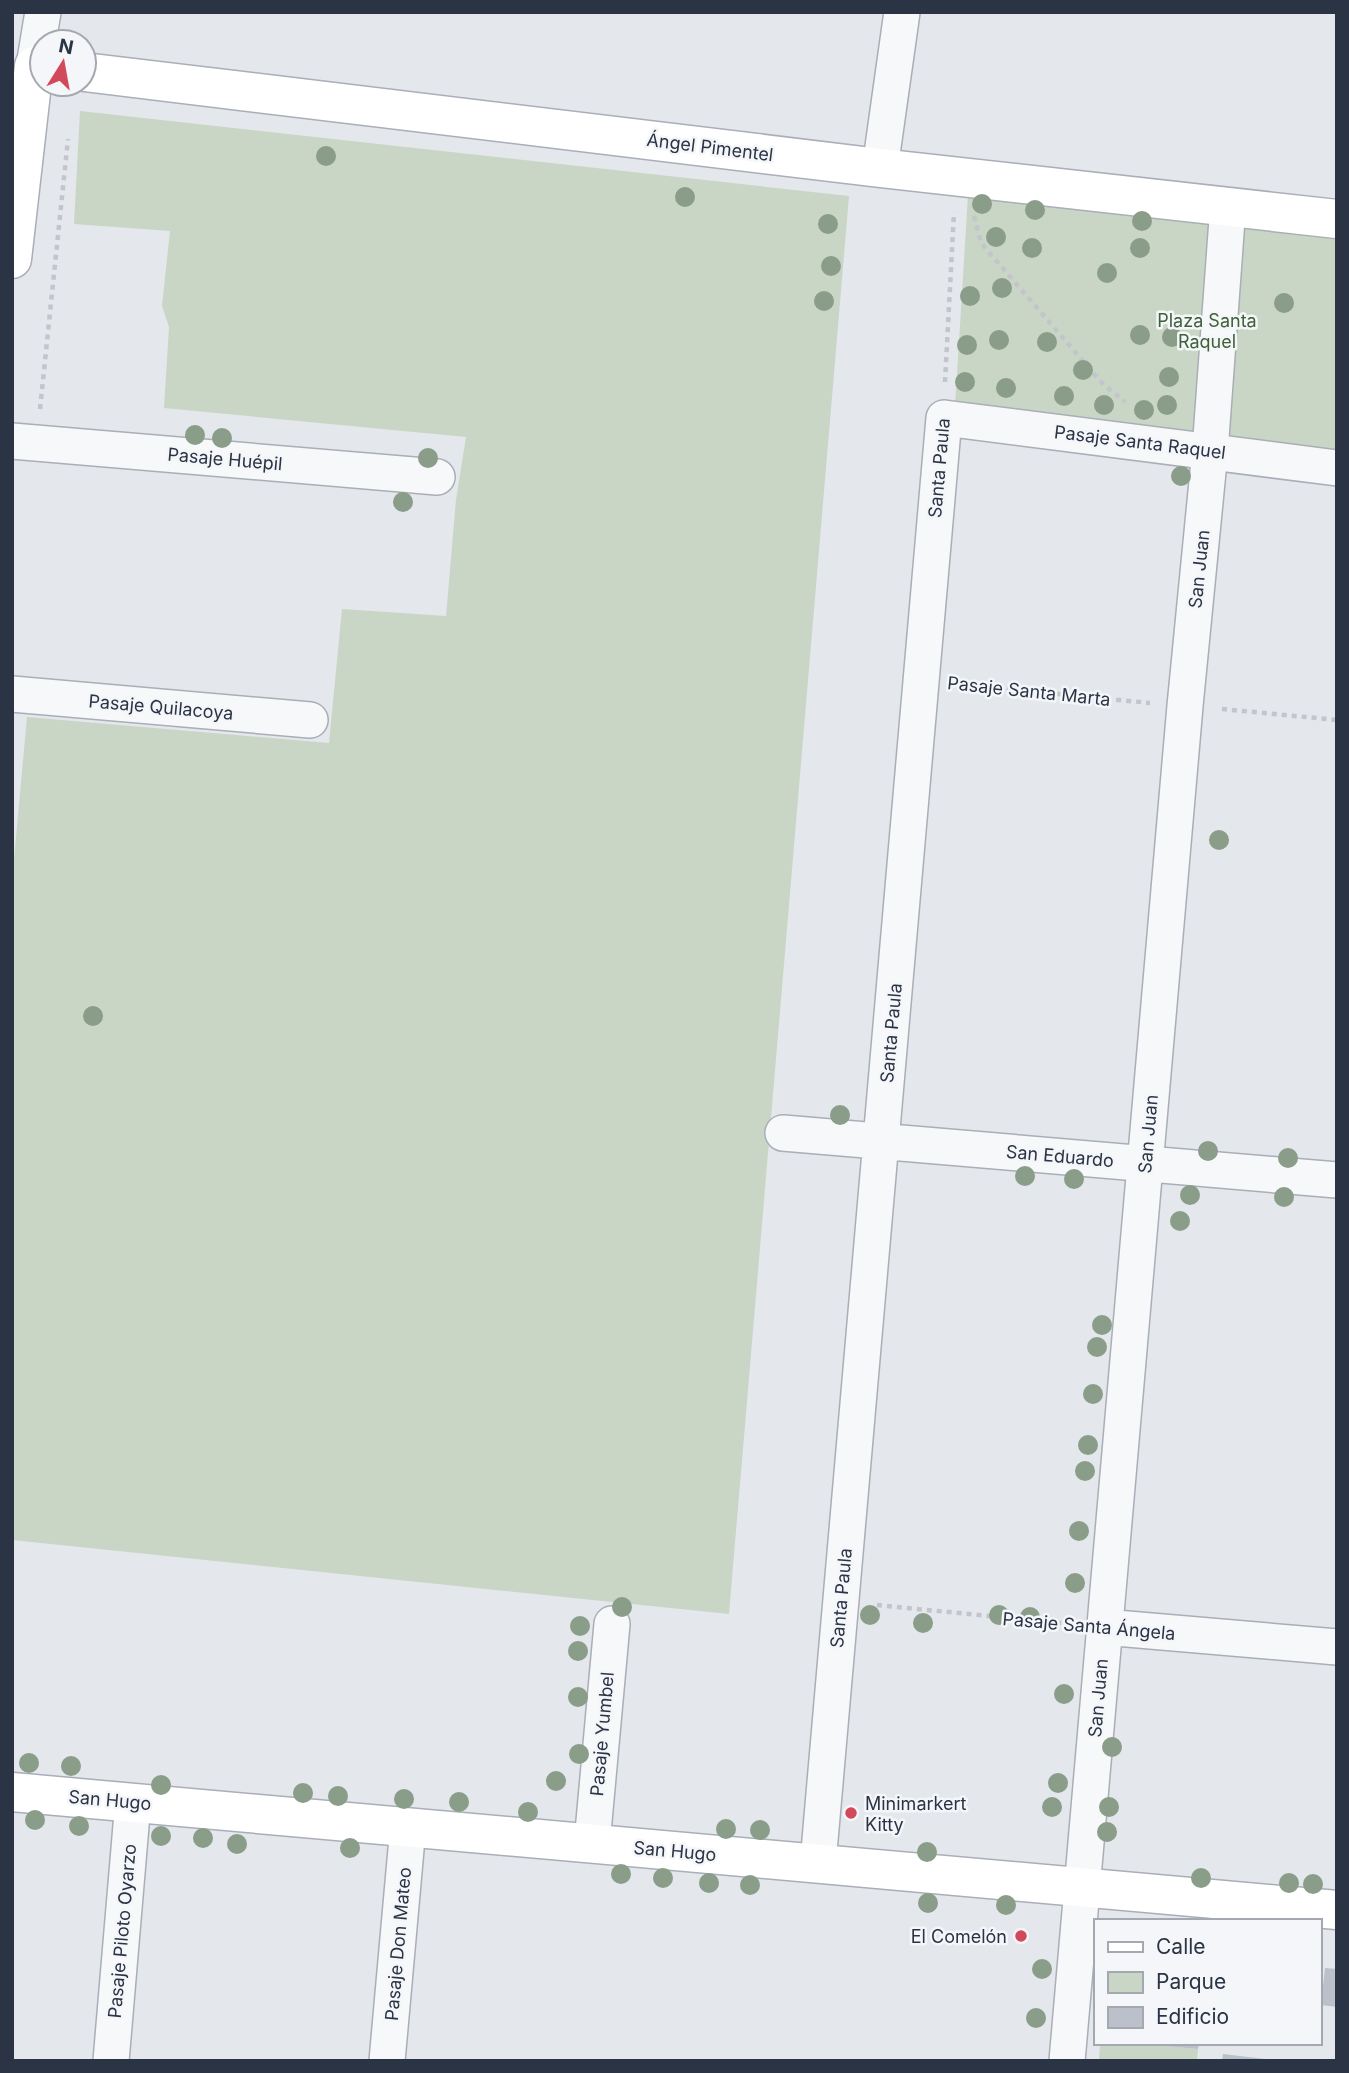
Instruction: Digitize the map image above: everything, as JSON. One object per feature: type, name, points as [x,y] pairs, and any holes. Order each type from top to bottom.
[{"type":"street","points":[[880,168],[902,12]]},
{"type":"street","name":"Ángel Pimentel","points":[[98,74],[880,168],[1337,219]]},
{"type":"street","points":[[12,259],[28,77]]},
{"type":"street","name":"San Juan","points":[[1067,2061],[1185,706],[1210,451],[1228,206]]},
{"type":"street","name":"Pasaje Santa Raquel","points":[[944,418],[1337,468]]},
{"type":"street","name":"Santa Paula","points":[[818,1863],[944,418]]},
{"type":"street","name":"Pasaje Huépil","points":[[25,442],[438,477]]},
{"type":"street","name":"Pasaje Quilacoya","points":[[12,694],[310,720]]},
{"type":"street","name":"San Eduardo","points":[[783,1133],[1337,1180]]},
{"type":"street","name":"Pasaje Yumbel","points":[[592,1843],[612,1624]]},
{"type":"street","name":"Pasaje Santa Ángela","points":[[1104,1627],[1337,1647]]},
{"type":"street","name":"San Hugo","points":[[12,1792],[1337,1909]]},
{"type":"street","name":"Pasaje Piloto Oyarzo","points":[[111,2061],[132,1802]]},
{"type":"street","name":"Pasaje Don Mateo","points":[[387,2061],[408,1827]]},
{"type":"path","points":[[25,442],[69,128]]},
{"type":"path","name":"Santa Paula","points":[[944,418],[954,203]]},
{"type":"path","points":[[971,207],[981,243],[1102,383],[1131,407]]},
{"type":"path","name":"Pasaje Santa Marta","points":[[921,681],[1138,702]]},
{"type":"path","points":[[1226,710],[1337,720]]},
{"type":"path","name":"Pasaje Santa Ángela","points":[[841,1602],[1104,1627]]},
{"type":"green space","points":[[80,111],[849,196],[729,1614],[12,1540],[12,881],[27,717],[329,743],[342,609],[446,616],[456,500],[466,437],[164,408],[169,327],[162,306],[170,231],[74,224]]},
{"type":"green space","name":"Plaza Santa Raquel","points":[[968,195],[1337,237],[1337,451],[955,407]]},
{"type":"green space","points":[[1100,2045],[1155,2045],[1198,2049],[1197,2061],[1099,2061]]},
{"type":"building","points":[[1325,1968],[1337,1969],[1337,2007],[1321,2005]]},
{"type":"building","points":[[1154,2045],[1199,2045],[1198,2049]]},
{"type":"building","points":[[1223,2054],[1265,2059],[1265,2061],[1222,2061]]},
{"type":"place","name":"Minimarkert Kitty","points":[[851,1813]]},
{"type":"place","name":"El Comelón","points":[[1021,1936]]}]
